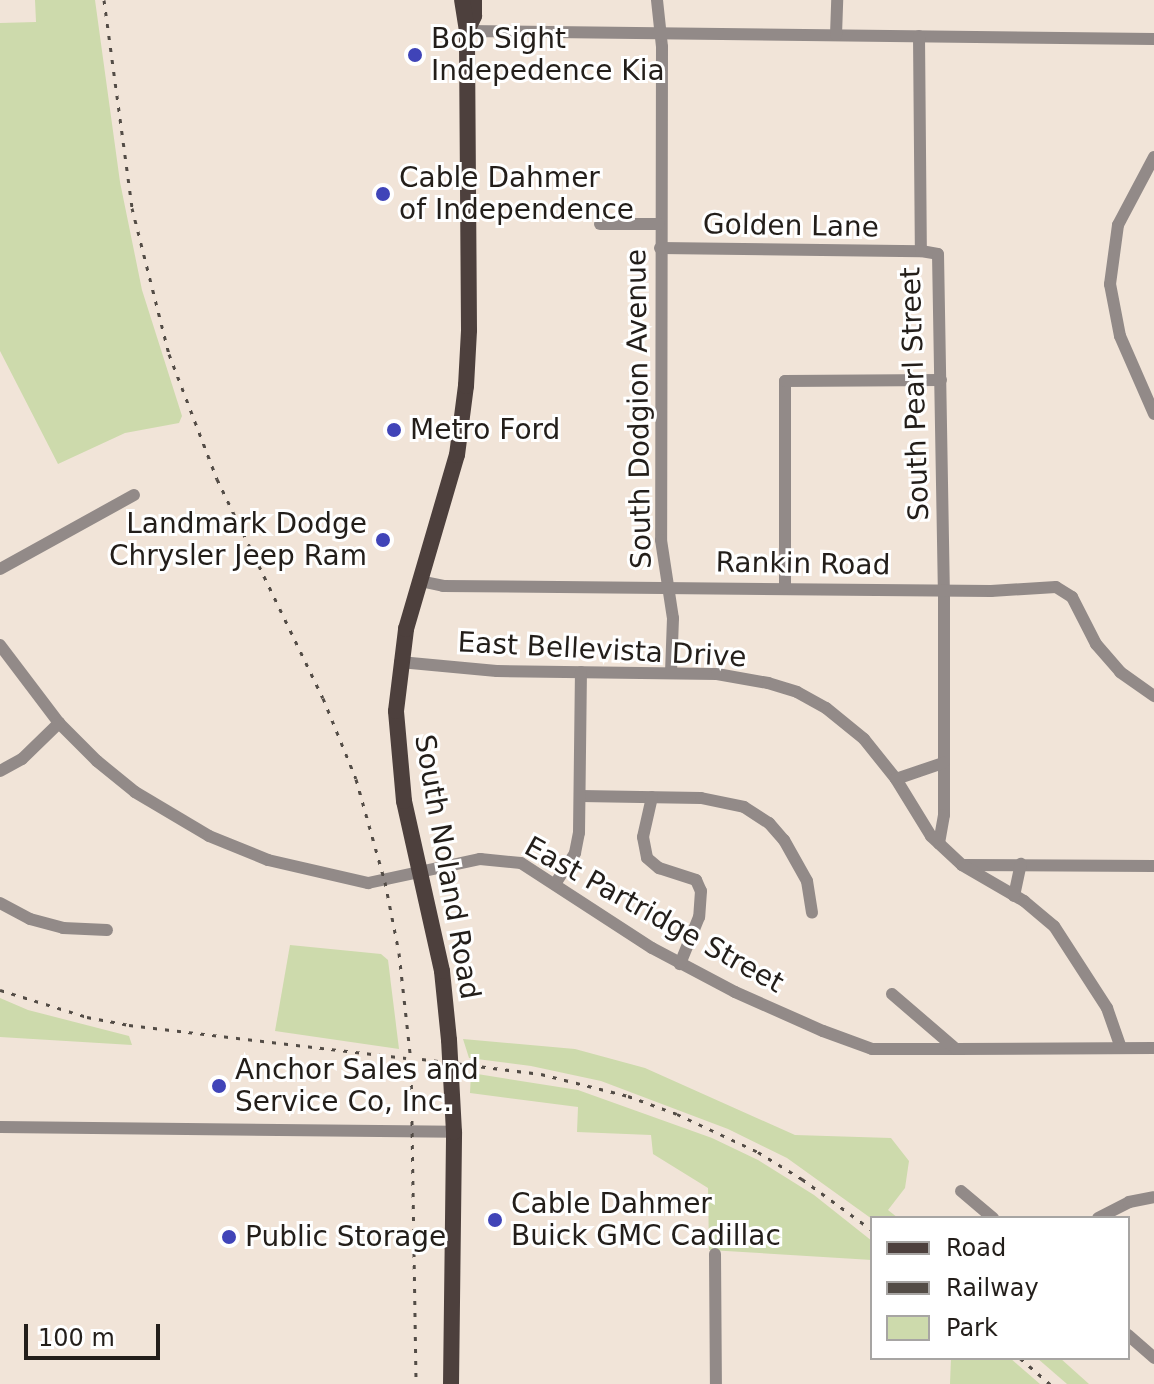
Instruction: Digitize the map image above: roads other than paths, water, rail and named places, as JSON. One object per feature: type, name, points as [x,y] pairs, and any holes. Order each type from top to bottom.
[{"type":"main road","name":"South Noland Road","points":[[451,1384],[454,1132],[449,1040],[442,971],[398,760],[396,711],[400,662],[457,455],[466,386],[469,330],[467,31],[462,0]]},
{"type":"main road","name":"South Noland Road","points":[[467,31],[474,16],[474,0]]},
{"type":"street","name":"South Dodgion Avenue","points":[[657,0],[662,47],[659,224],[661,540],[673,618],[671,672]]},
{"type":"street","points":[[836,35],[837,0]]},
{"type":"street","points":[[467,31],[1154,39]]},
{"type":"street","name":"South Pearl Street","points":[[919,36],[921,251],[934,252],[939,258],[944,590],[944,815],[939,844]]},
{"type":"street","points":[[1154,157],[1118,225],[1110,284],[1120,336],[1154,414]]},
{"type":"street","points":[[600,224],[659,224]]},
{"type":"street","name":"Golden Lane","points":[[660,248],[921,251]]},
{"type":"street","points":[[785,588],[785,381],[941,380]]},
{"type":"street","points":[[0,569],[134,495]]},
{"type":"street","name":"Rankin Road","points":[[420,581],[443,586],[944,590],[1066,583],[1096,644],[1136,685],[1154,696]]},
{"type":"street","name":"East Partridge Street","points":[[0,645],[59,723],[97,761],[135,792],[209,836],[268,860],[368,883],[480,859],[510,860],[555,884],[597,915],[680,964],[843,1040],[894,1051],[1154,1048]]},
{"type":"street","name":"East Bellevista Drive","points":[[400,662],[497,671],[717,674],[797,692],[826,708],[853,729],[896,779],[939,844],[962,865]]},
{"type":"street","points":[[555,884],[575,853],[581,796],[581,672]]},
{"type":"street","points":[[0,771],[22,759],[59,723]]},
{"type":"street","points":[[896,779],[943,763]]},
{"type":"street","points":[[581,796],[727,801],[769,823],[784,840],[807,881],[812,913]]},
{"type":"street","points":[[652,797],[643,837],[647,858],[659,868],[696,880],[701,891],[699,917],[680,964]]},
{"type":"street","points":[[1014,896],[1021,864]]},
{"type":"street","points":[[962,865],[1154,866]]},
{"type":"street","points":[[962,865],[1042,914],[1066,943],[1107,1008],[1121,1048]]},
{"type":"street","points":[[0,903],[30,919],[63,928],[107,930]]},
{"type":"street","points":[[892,994],[956,1049]]},
{"type":"street","points":[[0,1127],[454,1132]]},
{"type":"street","points":[[961,1191],[991,1216]]},
{"type":"street","points":[[1102,1216],[1129,1202],[1154,1197]]},
{"type":"street","points":[[715,1254],[716,1384]]},
{"type":"street","points":[[1130,1336],[1151,1350]]},
{"type":"railway","points":[[104,0],[132,208],[169,354],[217,479],[323,698],[356,779],[385,882],[399,953],[411,1061],[416,1384]]},
{"type":"railway","points":[[0,990],[87,1017],[129,1025],[406,1058]]},
{"type":"railway","points":[[422,1059],[541,1074],[628,1096],[677,1114],[758,1152],[802,1179],[870,1229]]},
{"type":"railway","points":[[1022,1360],[1050,1384]]},
{"type":"place","name":"Bob Sight Indepedence Kia","points":[[415,55]]},
{"type":"place","name":"Cable Dahmer of Independence","points":[[383,194]]},
{"type":"place","name":"Metro Ford","points":[[394,430]]},
{"type":"place","name":"Landmark Dodge Chrysler Jeep Ram","points":[[383,540]]},
{"type":"place","name":"Anchor Sales and Service Co, Inc.","points":[[219,1086]]},
{"type":"place","name":"Cable Dahmer Buick GMC Cadillac","points":[[495,1220]]},
{"type":"place","name":"Public Storage","points":[[229,1237]]}]
